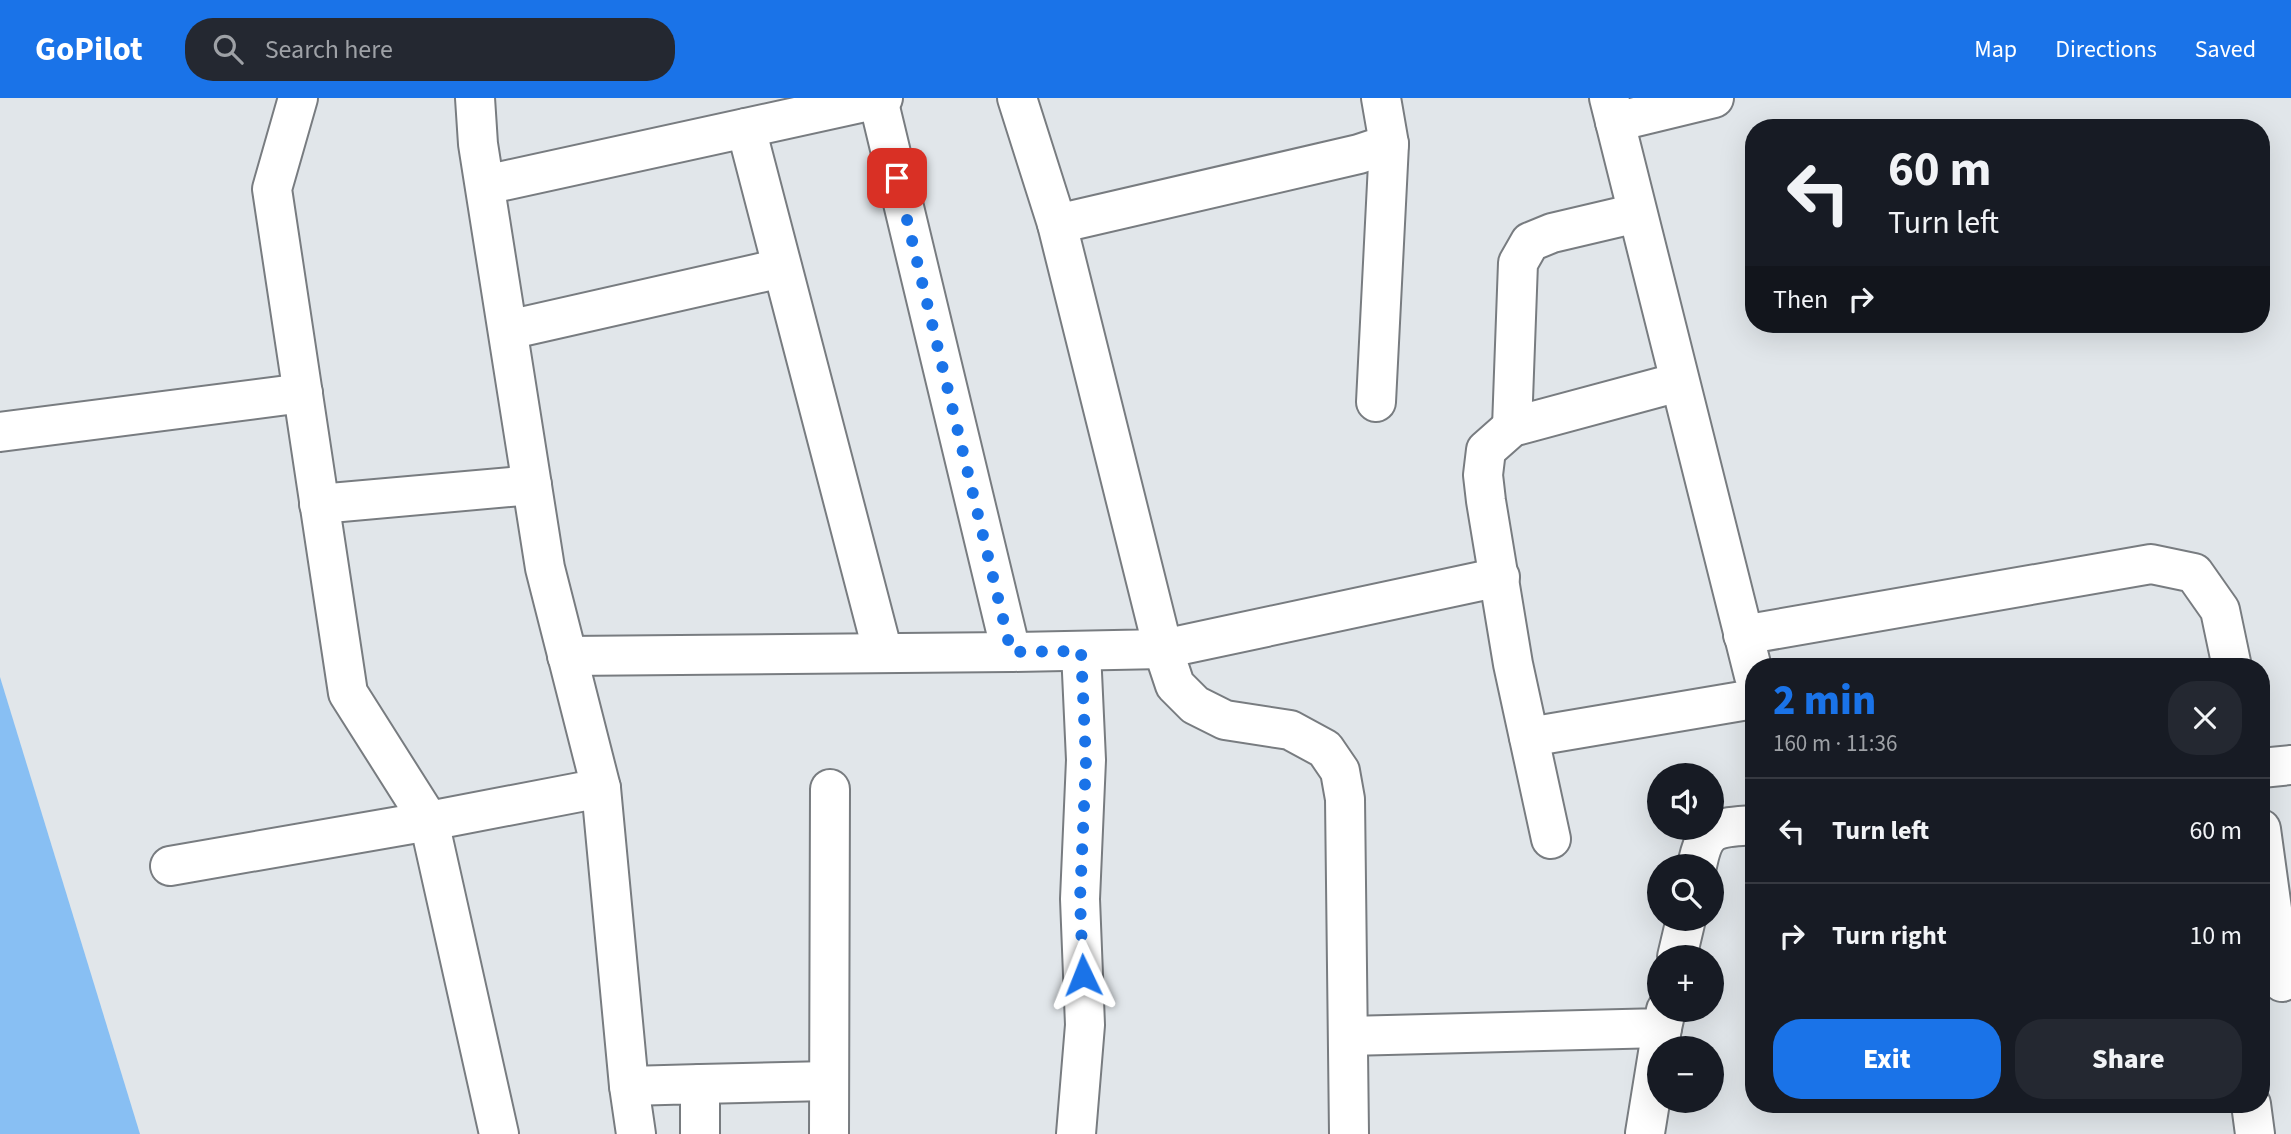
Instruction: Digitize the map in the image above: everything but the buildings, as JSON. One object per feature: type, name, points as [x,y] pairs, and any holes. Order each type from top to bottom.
[{"type":"street","points":[[298,98],[272,189],[348,693],[429,821],[499,1134]]},
{"type":"street","points":[[475,98],[478,144],[545,568],[601,788],[629,1086],[636,1134]]},
{"type":"street","points":[[485,185],[881,98],[1011,652]]},
{"type":"street","points":[[1017,98],[1057,224],[1163,649],[1175,685],[1195,705],[1225,720],[1290,730],[1325,749],[1340,771],[1345,799],[1349,1134]]},
{"type":"street","points":[[1376,402],[1389,144],[1381,98]]},
{"type":"street","points":[[1714,98],[1612,110],[1749,658]]},
{"type":"street","points":[[746,128],[883,653]]},
{"type":"street","points":[[1057,224],[1359,154],[1389,144]]},
{"type":"street","points":[[1512,427],[1518,263],[1530,242],[1552,233],[1637,213]]},
{"type":"street","points":[[508,330],[782,268]]},
{"type":"street","points":[[1551,839],[1513,664],[1486,501],[1483,475],[1486,450],[1512,427],[1679,382]]},
{"type":"street","points":[[0,432],[303,393]]},
{"type":"street","points":[[320,504],[532,485]]},
{"type":"street","points":[[1743,635],[2151,564],[2194,573],[2220,610],[2230,658]]},
{"type":"street","points":[[567,656],[1163,649],[1500,577]]},
{"type":"street","points":[[1076,1134],[1085,1025],[1080,899],[1086,761],[1081,651]]},
{"type":"street","points":[[1529,737],[1745,701]]},
{"type":"street","points":[[2270,767],[2291,765]]},
{"type":"street","points":[[170,866],[601,788]]},
{"type":"street","points":[[829,1134],[830,789]]},
{"type":"street","points":[[1700,854],[1702,844],[1712,832],[1745,826]]},
{"type":"street","points":[[2270,911],[2278,983]]},
{"type":"street","points":[[1348,1035],[1647,1020]]},
{"type":"street","points":[[1645,1133],[1664,1022]]},
{"type":"street","points":[[629,1086],[829,1081]]},
{"type":"street","points":[[700,1084],[700,1134]]},
{"type":"street","points":[[2252,1113],[2255,1134]]},
{"type":"shaded area","points":[[0,677],[140,1134],[0,1134]]},
{"type":"route","points":[[897,178],[1011,652],[1081,651],[1086,761],[1080,899],[1083,975]]}]
